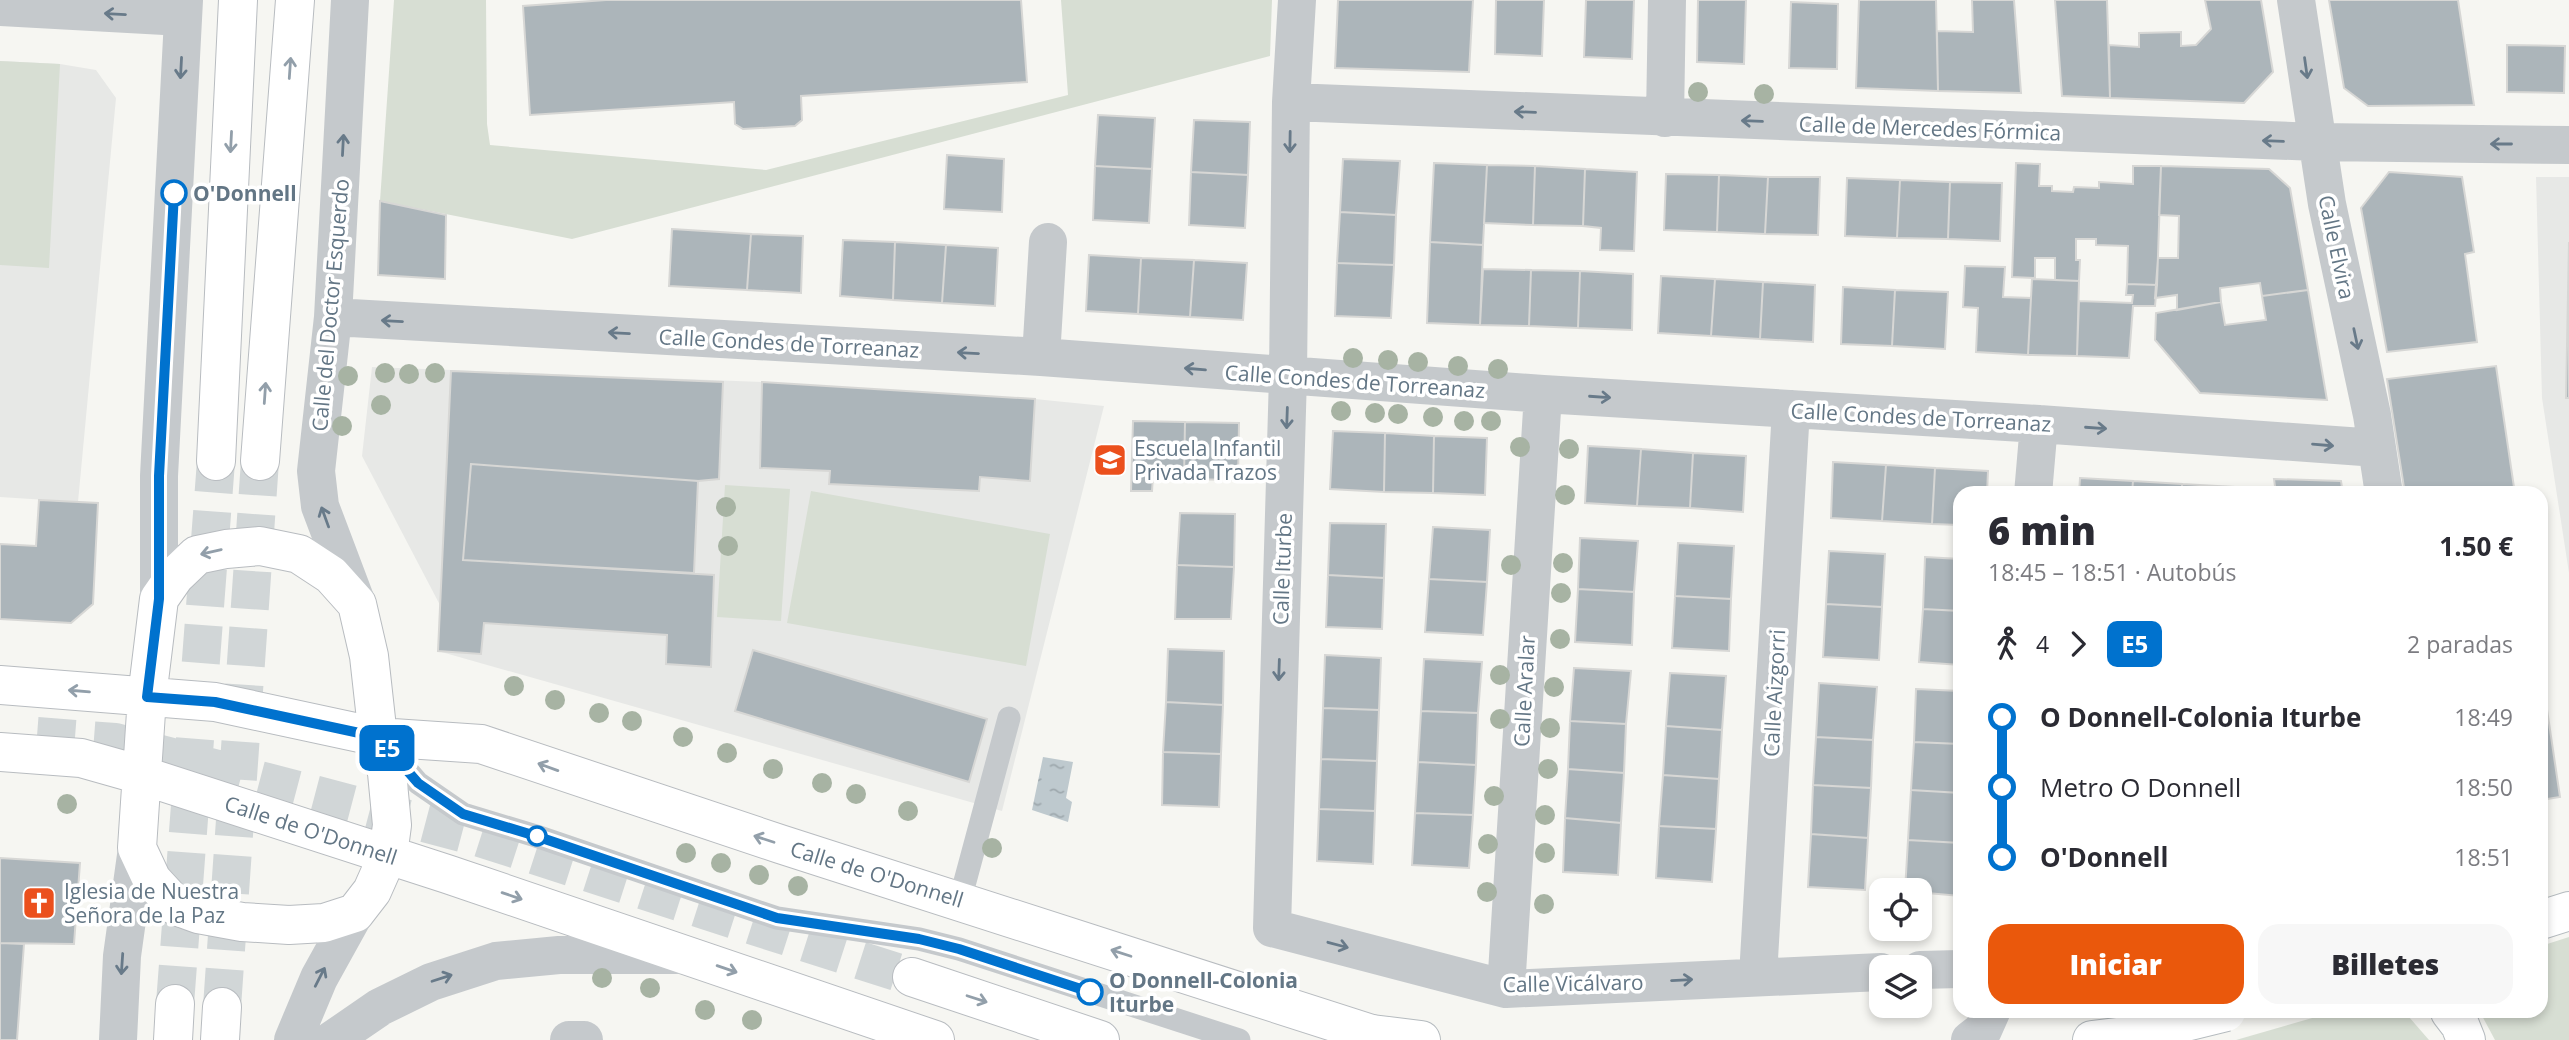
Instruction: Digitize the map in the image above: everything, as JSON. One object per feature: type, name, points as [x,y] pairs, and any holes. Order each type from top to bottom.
[{"type":"main road","points":[[216,461],[238,0]]},
{"type":"main road","points":[[260,461],[295,0]]},
{"type":"main road","name":"Calle del Doctor Esquerdo","points":[[159,599],[175,576],[197,555],[226,548],[260,546],[299,554],[331,575],[357,604],[369,656],[392,825],[388,855],[372,891],[355,913]]},
{"type":"main road","points":[[159,599],[147,697],[138,848],[152,880],[176,906],[198,914],[242,922],[289,925],[324,923],[355,913]]},
{"type":"main road","name":"Calle de O'Donnell","points":[[0,685],[215,702],[378,737],[481,744],[768,840],[1381,1037],[1421,1040]]},
{"type":"main road","name":"Calle de O'Donnell","points":[[0,752],[81,758],[141,775],[388,855],[935,1040]]},
{"type":"main road","points":[[912,977],[1100,1040]]},
{"type":"main road","points":[[2092,1040],[2133,1035],[2202,1018]]},
{"type":"main road","points":[[2455,1018],[2466,1040]]},
{"type":"street","name":"Calle del Doctor Esquerdo","points":[[350,0],[333,317],[316,471],[320,506],[357,604]]},
{"type":"street","name":"Calle Iturbe","points":[[1272,928],[1288,376],[1291,102],[1297,0]]},
{"type":"street","points":[[1664,118],[1667,0]]},
{"type":"street","name":"Calle Elvira","points":[[2296,0],[2327,204],[2383,486]]},
{"type":"street","points":[[0,7],[184,8],[159,476],[159,599]]},
{"type":"street","name":"Calle de Mercedes Fórmica","points":[[1291,102],[2317,142],[2569,145]]},
{"type":"street","points":[[1041,357],[1048,242]]},
{"type":"street","name":"Calle Condes de Torreanaz","points":[[333,317],[1041,357],[1543,394],[2039,424],[2377,448]]},
{"type":"street","name":"Calle Aralar","points":[[1507,979],[1543,394]]},
{"type":"street","name":"Calle Aizgorri","points":[[1758,967],[1791,409]]},
{"type":"street","points":[[2034,486],[2039,424]]},
{"type":"street","points":[[118,1040],[122,956],[138,848]]},
{"type":"street","name":"Calle del Doctor Esquerdo","points":[[293,1040],[319,978],[355,913]]},
{"type":"street","name":"Calle Vicálvaro","points":[[1272,928],[1507,979],[1758,967],[1869,972]]},
{"type":"street","points":[[332,1040],[380,1007],[431,982],[496,961],[559,956],[687,956]]},
{"type":"street","points":[[1932,970],[1953,969]]},
{"type":"street","points":[[1970,1040],[1983,1030],[1988,1018]]},
{"type":"street","points":[[569,1040],[584,1040]]},
{"type":"lane","points":[[960,900],[1009,718]]},
{"type":"lane","points":[[378,737],[418,783],[463,814],[777,918],[919,939],[959,949],[1239,1040]]},
{"type":"shaded area","points":[[394,0],[486,0],[487,124],[490,145],[766,170],[1068,95],[1061,0],[1272,0],[1270,56],[572,239],[380,201]]},
{"type":"shaded area","points":[[0,61],[60,64],[96,70],[116,98],[78,502],[0,497]]},
{"type":"shaded area","points":[[0,61],[60,64],[49,268],[0,265]]},
{"type":"shaded area","points":[[2536,177],[2569,177],[2569,573],[2542,398]]},
{"type":"shaded area","points":[[372,367],[762,382],[1035,399],[1104,406],[1002,811],[438,651],[441,607],[362,456]]},
{"type":"shaded area","points":[[725,485],[790,489],[781,621],[717,617]]},
{"type":"shaded area","points":[[811,491],[1050,534],[1026,666],[787,623]]},
{"type":"shaded area","points":[[2569,937],[2569,1040],[2495,1040],[2483,1018],[2548,1018],[2548,944]]},
{"type":"shaded area","points":[[2312,1018],[2410,1018],[2429,1040],[2236,1040]]},
{"type":"water","points":[[1043,757],[1073,762],[1066,798],[1072,802],[1068,822],[1032,810]]},
{"type":"building","points":[[606,0],[1021,0],[1027,82],[801,96],[802,120],[795,126],[743,129],[735,124],[734,102],[530,115],[523,6]]},
{"type":"building","points":[[1338,0],[1473,0],[1469,72],[1335,68]]},
{"type":"building","points":[[1496,0],[1544,0],[1542,56],[1495,54]]},
{"type":"building","points":[[1586,0],[1634,0],[1632,59],[1584,57]]},
{"type":"building","points":[[1698,0],[1746,0],[1744,64],[1697,62]]},
{"type":"building","points":[[1859,0],[1936,0],[1938,91],[1856,88]]},
{"type":"building","points":[[1972,0],[2014,0],[2021,93],[1938,91],[1937,31],[1973,32]]},
{"type":"building","points":[[2055,0],[2107,0],[2110,98],[2062,96]]},
{"type":"building","points":[[2205,0],[2261,0],[2273,72],[2244,103],[2110,98],[2109,45],[2139,47],[2139,33],[2181,32],[2181,46],[2196,45],[2211,29]]},
{"type":"building","points":[[2329,0],[2458,0],[2474,105],[2368,106],[2344,88]]},
{"type":"building","points":[[1791,2],[1838,4],[1837,69],[1789,68]]},
{"type":"building","points":[[2507,45],[2565,46],[2564,93],[2507,92]]},
{"type":"building","points":[[1098,115],[1155,118],[1152,169],[1095,166]]},
{"type":"building","points":[[1194,120],[1250,122],[1248,175],[1191,172]]},
{"type":"building","points":[[947,155],[1004,159],[1002,212],[944,209]]},
{"type":"building","points":[[1343,159],[1400,161],[1396,215],[1340,212]]},
{"type":"building","points":[[1434,163],[1487,165],[1483,245],[1430,242]]},
{"type":"building","points":[[2016,163],[2040,164],[2039,186],[2052,186],[2052,191],[2073,192],[2074,187],[2099,188],[2099,182],[2133,184],[2133,166],[2161,166],[2157,285],[2127,284],[2128,246],[2096,245],[2096,239],[2076,239],[2076,260],[2080,260],[2079,281],[2055,280],[2055,258],[2035,258],[2035,278],[2012,277]]},
{"type":"building","points":[[1487,165],[1535,166],[1533,225],[1484,223]]},
{"type":"building","points":[[1095,166],[1152,169],[1149,223],[1093,220]]},
{"type":"building","points":[[1535,166],[1585,169],[1583,226],[1533,225]]},
{"type":"building","points":[[2161,166],[2269,169],[2290,188],[2308,290],[2262,296],[2260,283],[2220,288],[2221,302],[2177,310],[2177,295],[2155,298],[2158,258],[2178,258],[2179,216],[2159,215]]},
{"type":"building","points":[[1585,169],[1637,172],[1634,251],[1600,250],[1601,228],[1583,226]]},
{"type":"building","points":[[1191,172],[1248,175],[1245,228],[1189,225]]},
{"type":"building","points":[[2389,172],[2462,177],[2474,252],[2465,254],[2477,342],[2387,352],[2361,208]]},
{"type":"building","points":[[1666,174],[1719,175],[1717,232],[1664,230]]},
{"type":"building","points":[[1719,175],[1768,177],[1765,234],[1717,232]]},
{"type":"building","points":[[1768,177],[1820,177],[1818,235],[1765,234]]},
{"type":"building","points":[[1847,178],[1900,180],[1897,238],[1845,236]]},
{"type":"building","points":[[1900,180],[1950,182],[1948,239],[1897,238]]},
{"type":"building","points":[[1950,182],[2002,183],[2000,241],[1948,239]]},
{"type":"building","points":[[380,201],[446,215],[445,279],[378,275]]},
{"type":"building","points":[[1340,212],[1396,215],[1394,265],[1337,263]]},
{"type":"building","points":[[672,229],[751,234],[747,290],[669,286]]},
{"type":"building","points":[[751,234],[803,236],[801,293],[747,290]]},
{"type":"building","points":[[843,240],[895,242],[893,300],[840,296]]},
{"type":"building","points":[[895,242],[946,245],[942,303],[893,300]]},
{"type":"building","points":[[1430,242],[1483,245],[1480,325],[1427,323]]},
{"type":"building","points":[[2569,242],[2569,398],[2566,398]]},
{"type":"building","points":[[946,245],[998,248],[995,306],[942,303]]},
{"type":"building","points":[[1089,255],[1141,258],[1138,314],[1086,311]]},
{"type":"building","points":[[1141,258],[1194,260],[1190,317],[1138,314]]},
{"type":"building","points":[[1194,260],[1247,263],[1243,320],[1190,317]]},
{"type":"building","points":[[1337,263],[1394,265],[1391,318],[1335,316]]},
{"type":"building","points":[[1965,266],[2005,267],[2003,297],[2031,298],[2028,355],[1976,352],[1978,308],[1963,307]]},
{"type":"building","points":[[1483,269],[1531,270],[1529,326],[1480,325]]},
{"type":"building","points":[[1531,270],[1580,271],[1578,328],[1529,326]]},
{"type":"building","points":[[1580,271],[1633,274],[1632,330],[1578,328]]},
{"type":"building","points":[[1661,276],[1715,279],[1711,336],[1658,333]]},
{"type":"building","points":[[1715,279],[1763,282],[1760,339],[1711,336]]},
{"type":"building","points":[[2032,279],[2079,281],[2077,356],[2028,355]]},
{"type":"building","points":[[1763,282],[1815,285],[1813,342],[1760,339]]},
{"type":"building","points":[[2127,284],[2157,285],[2155,306],[2133,306],[2129,358],[2077,356],[2079,301],[2132,303],[2133,295],[2126,295]]},
{"type":"building","points":[[1843,287],[1895,290],[1892,346],[1841,344]]},
{"type":"building","points":[[1895,290],[1948,292],[1945,349],[1892,346]]},
{"type":"building","points":[[2308,290],[2327,400],[2200,393],[2155,340],[2156,313],[2221,302],[2225,325],[2266,320],[2262,296]]},
{"type":"building","points":[[2496,366],[2514,486],[2404,486],[2387,379]]},
{"type":"building","points":[[451,371],[723,382],[719,479],[698,481],[471,464],[463,560],[714,575],[711,667],[666,664],[667,635],[484,623],[481,654],[438,651]]},
{"type":"building","points":[[762,382],[1035,399],[1030,481],[980,477],[979,491],[829,484],[830,471],[760,468]]},
{"type":"building","points":[[1133,421],[1185,422],[1184,479],[1153,477],[1152,491],[1131,491]]},
{"type":"building","points":[[1185,422],[1239,423],[1238,480],[1184,479]]},
{"type":"building","points":[[1333,431],[1385,433],[1384,492],[1330,489]]},
{"type":"building","points":[[1385,433],[1434,436],[1433,493],[1384,492]]},
{"type":"building","points":[[1434,436],[1487,438],[1485,495],[1433,493]]},
{"type":"building","points":[[1588,446],[1641,449],[1637,506],[1585,503]]},
{"type":"building","points":[[1641,449],[1693,453],[1690,508],[1637,506]]},
{"type":"building","points":[[1693,453],[1746,456],[1743,512],[1690,508]]},
{"type":"building","points":[[1833,462],[1886,465],[1882,521],[1831,518]]},
{"type":"building","points":[[471,464],[698,481],[694,573],[463,560]]},
{"type":"building","points":[[1886,465],[1935,468],[1932,524],[1882,521]]},
{"type":"building","points":[[1935,468],[1988,471],[1987,486],[1953,486],[1953,525],[1932,524]]},
{"type":"building","points":[[2080,478],[2133,481],[2133,486],[2080,486]]},
{"type":"building","points":[[2274,479],[2341,481],[2342,486],[2275,486]]},
{"type":"building","points":[[2133,481],[2182,484],[2182,486],[2133,486]]},
{"type":"building","points":[[2182,484],[2217,486],[2182,486]]},
{"type":"building","points":[[39,500],[98,503],[93,604],[71,623],[0,619],[0,544],[36,546]]},
{"type":"building","points":[[1180,513],[1235,514],[1234,567],[1177,565]]},
{"type":"building","points":[[1330,523],[1386,524],[1384,578],[1328,575]]},
{"type":"building","points":[[1433,527],[1490,530],[1487,582],[1429,579]]},
{"type":"building","points":[[1580,538],[1638,541],[1634,592],[1578,589]]},
{"type":"building","points":[[1678,543],[1734,546],[1731,599],[1675,596]]},
{"type":"building","points":[[1829,551],[1885,554],[1882,607],[1826,604]]},
{"type":"building","points":[[1925,557],[1953,559],[1953,611],[1923,609]]},
{"type":"building","points":[[1177,565],[1234,567],[1231,619],[1175,619]]},
{"type":"building","points":[[1328,575],[1384,578],[1382,629],[1326,627]]},
{"type":"building","points":[[1429,579],[1487,582],[1483,635],[1425,632]]},
{"type":"building","points":[[1578,589],[1634,592],[1632,645],[1575,642]]},
{"type":"building","points":[[1675,596],[1731,599],[1729,651],[1672,648]]},
{"type":"building","points":[[1826,604],[1882,607],[1879,660],[1823,657]]},
{"type":"building","points":[[1923,609],[1953,611],[1953,664],[1919,662]]},
{"type":"building","points":[[1168,649],[1224,651],[1223,705],[1166,702]]},
{"type":"building","points":[[753,650],[987,719],[969,782],[735,711]]},
{"type":"building","points":[[1325,655],[1381,658],[1379,710],[1323,708]]},
{"type":"building","points":[[1424,659],[1482,662],[1478,713],[1421,711]]},
{"type":"building","points":[[1574,668],[1631,671],[1626,724],[1570,721]]},
{"type":"building","points":[[1670,673],[1726,676],[1722,730],[1666,726]]},
{"type":"building","points":[[1819,683],[1877,687],[1873,740],[1816,737]]},
{"type":"building","points":[[1916,689],[1953,691],[1953,744],[1914,742]]},
{"type":"building","points":[[1166,702],[1223,705],[1221,754],[1163,752]]},
{"type":"building","points":[[1323,708],[1379,710],[1377,761],[1321,759]]},
{"type":"building","points":[[1421,711],[1478,713],[1476,765],[1418,762]]},
{"type":"building","points":[[2548,716],[2560,797],[2548,799]]},
{"type":"building","points":[[1570,721],[1626,724],[1624,773],[1568,769]]},
{"type":"building","points":[[1666,726],[1722,730],[1719,779],[1663,775]]},
{"type":"building","points":[[1816,737],[1873,740],[1871,788],[1813,785]]},
{"type":"building","points":[[1914,742],[1953,744],[1953,793],[1911,790]]},
{"type":"building","points":[[1163,752],[1221,754],[1219,807],[1162,805]]},
{"type":"building","points":[[1321,759],[1377,761],[1375,811],[1319,809]]},
{"type":"building","points":[[1418,762],[1476,765],[1473,815],[1415,813]]},
{"type":"building","points":[[1568,769],[1624,773],[1621,823],[1565,818]]},
{"type":"building","points":[[1663,775],[1719,779],[1716,829],[1659,826]]},
{"type":"building","points":[[1813,785],[1871,788],[1868,838],[1811,834]]},
{"type":"building","points":[[1911,790],[1953,793],[1953,843],[1908,840]]},
{"type":"building","points":[[1319,809],[1375,811],[1373,864],[1317,861]]},
{"type":"building","points":[[1415,813],[1473,815],[1469,868],[1412,865]]},
{"type":"building","points":[[1565,818],[1621,823],[1618,875],[1563,872]]},
{"type":"building","points":[[1659,826],[1716,829],[1712,882],[1656,878]]},
{"type":"building","points":[[1811,834],[1868,838],[1865,890],[1808,887]]},
{"type":"building","points":[[1908,840],[1953,843],[1953,895],[1932,893],[1932,878],[1906,878]]},
{"type":"building","name":"Iglesia de Nuestra Señora de la Paz","points":[[0,858],[80,863],[74,944],[0,943]]},
{"type":"building","points":[[0,943],[24,944],[17,1040],[0,1040]]},
{"type":"tunnel","points":[[175,1004],[216,461]]},
{"type":"tunnel","points":[[222,1007],[260,461]]},
{"type":"tunnel","points":[[37,736],[115,742],[477,837],[912,977]]},
{"type":"bus line","name":"E5","points":[[174,193],[159,476],[159,599],[147,697],[215,702],[378,737],[418,783],[463,814],[491,821],[777,918],[919,939],[959,949],[1090,992]]},
{"type":"place","name":"O'Donnell","points":[[174,193]]},
{"type":"place","name":"Escuela Infantil Privada Trazos","points":[[1110,460]]},
{"type":"place","name":"Iglesia de Nuestra Señora de la Paz","points":[[39,903]]},
{"type":"place","name":"O Donnell-Colonia Iturbe","points":[[1090,992]]}]
